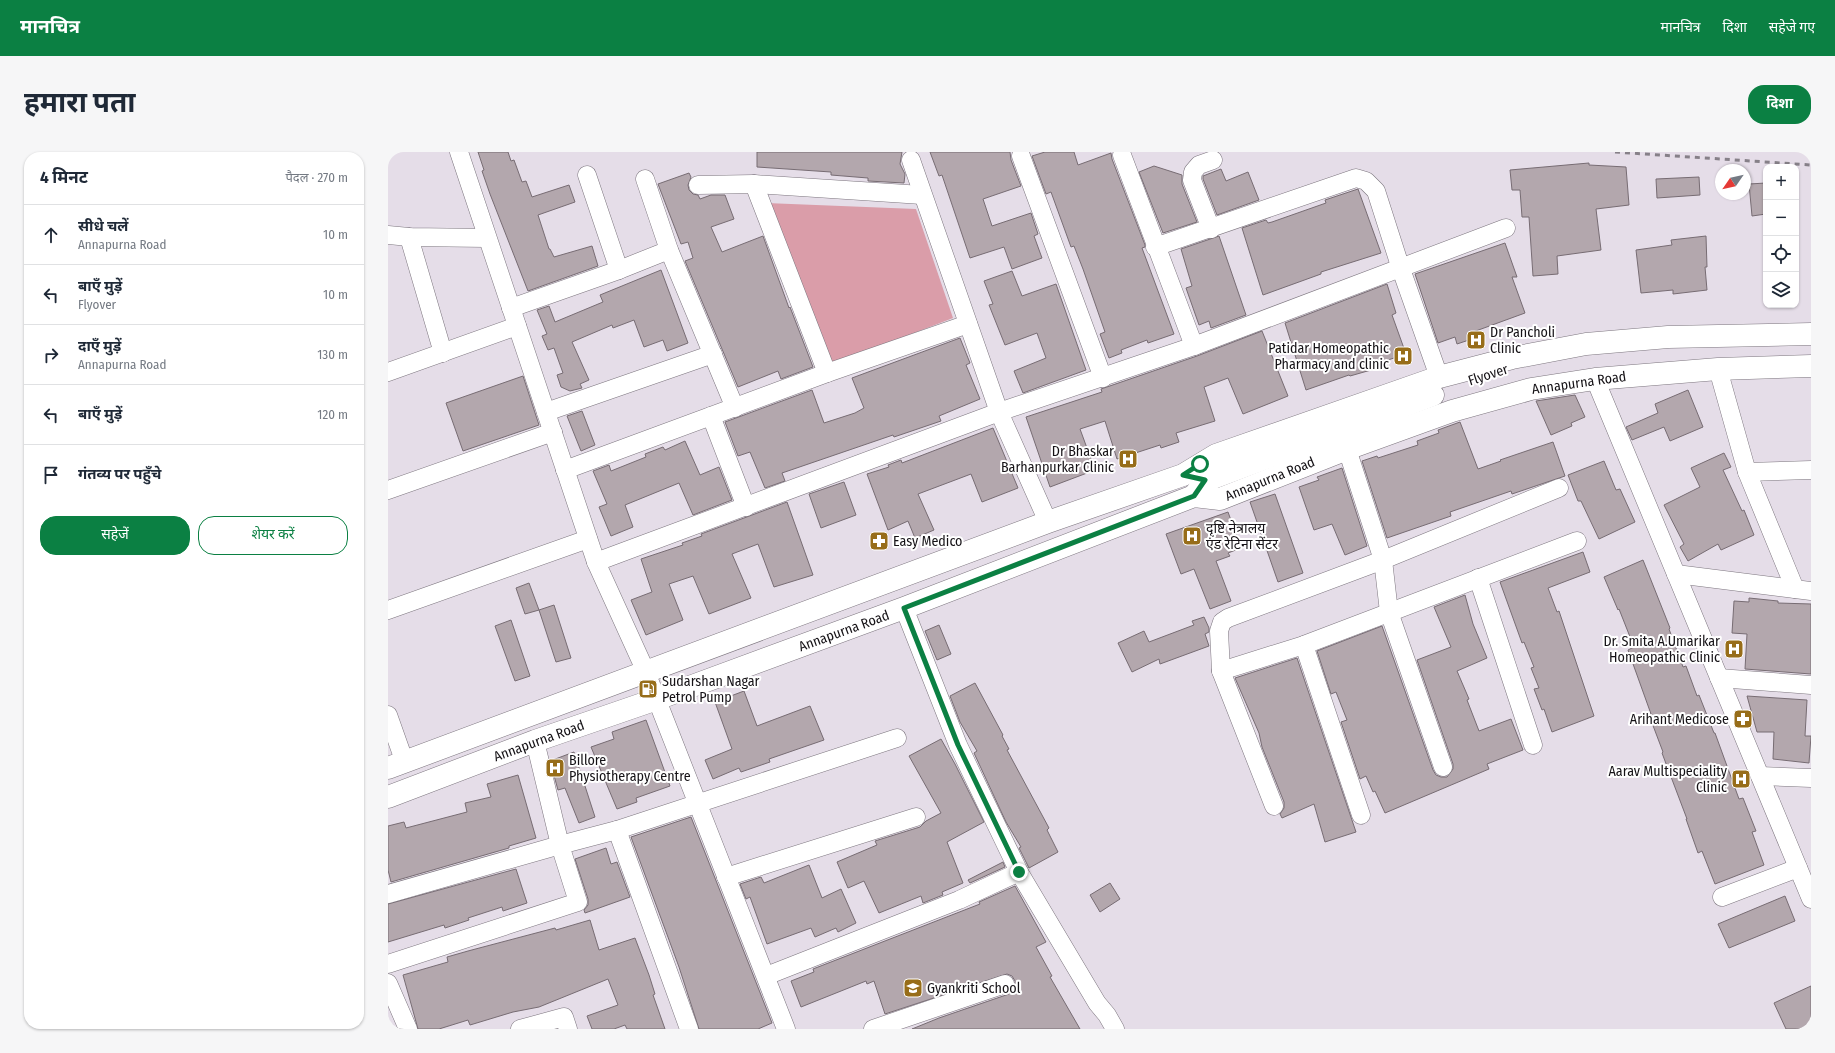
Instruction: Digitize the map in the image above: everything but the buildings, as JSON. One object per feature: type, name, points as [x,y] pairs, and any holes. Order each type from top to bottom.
[{"type":"main road","name":"Annapurna Road","points":[[396,766],[1048,522],[1183,475],[1216,454],[1439,377],[1512,358],[1586,344],[1668,337],[1811,334]]},
{"type":"main road","name":"Flyover","points":[[1205,484],[1505,368],[1577,353],[1639,346],[1693,348],[1811,345]]},
{"type":"main road","name":"Annapurna Road","points":[[388,797],[535,741],[657,699],[904,608],[1205,484],[1220,499],[1347,449],[1452,411],[1524,391],[1595,379],[1718,369],[1811,366]]},
{"type":"main road","points":[[1183,475],[1205,484]]},
{"type":"street","points":[[459,152],[596,562],[657,699],[786,1029]]},
{"type":"street","points":[[1122,155],[1155,247],[1194,346]]},
{"type":"street","points":[[1021,156],[1103,378]]},
{"type":"street","points":[[911,160],[999,412],[1048,522]]},
{"type":"street","points":[[1211,229],[1192,180],[1193,172],[1199,165],[1213,160]]},
{"type":"street","points":[[586,175],[619,270]]},
{"type":"street","points":[[1155,247],[1356,178],[1366,181],[1376,191],[1401,269],[1439,377]]},
{"type":"street","points":[[645,179],[669,250],[735,408]]},
{"type":"street","points":[[698,185],[754,184],[922,195]]},
{"type":"street","points":[[754,184],[827,373]]},
{"type":"street","points":[[596,562],[999,412],[1194,346],[1401,269],[1506,228]]},
{"type":"street","points":[[388,235],[409,237],[487,238]]},
{"type":"street","points":[[409,237],[443,353]]},
{"type":"street","points":[[511,308],[619,270],[669,250]]},
{"type":"street","points":[[565,470],[827,373],[968,324]]},
{"type":"street","points":[[388,372],[517,326]]},
{"type":"street","points":[[546,412],[713,354]]},
{"type":"street","points":[[1718,369],[1747,472],[1803,590]]},
{"type":"street","points":[[1595,379],[1811,899]]},
{"type":"street","points":[[711,416],[746,507]]},
{"type":"street","points":[[388,490],[552,432]]},
{"type":"street","points":[[1347,449],[1383,560],[1389,612],[1443,767]]},
{"type":"street","points":[[1747,472],[1811,470]]},
{"type":"street","points":[[1274,806],[1221,671],[1218,631],[1222,622],[1228,618],[1383,560],[1559,488]]},
{"type":"street","points":[[388,610],[588,539]]},
{"type":"street","points":[[1221,671],[1304,645],[1576,541]]},
{"type":"street","points":[[1676,574],[1803,590]]},
{"type":"street","points":[[1478,578],[1533,745]]},
{"type":"street","points":[[904,608],[958,745],[1019,872],[1097,1003],[1107,1015],[1115,1029]]},
{"type":"street","points":[[1304,645],[1361,815]]},
{"type":"street","points":[[1719,678],[1811,685]]},
{"type":"street","points":[[388,715],[396,766]]},
{"type":"street","points":[[388,894],[617,830],[897,738]]},
{"type":"street","points":[[388,964],[578,902],[560,845],[535,741]]},
{"type":"street","points":[[1760,776],[1811,778]]},
{"type":"street","points":[[726,876],[916,817]]},
{"type":"street","points":[[617,830],[689,1029]]},
{"type":"street","points":[[1722,897],[1798,868]]},
{"type":"street","points":[[766,976],[959,900],[1019,872]]},
{"type":"street","points":[[388,983],[408,1029]]},
{"type":"street","points":[[873,1029],[1005,984]]},
{"type":"street","points":[[520,1029],[564,1017],[568,1029]]},
{"type":"shaded area","points":[[766,203],[916,209],[953,318],[831,365]]},
{"type":"railway","points":[[1615,152],[1811,165]]},
{"type":"railway","points":[[1806,152],[1811,152]]},
{"type":"place","name":"Dr Pancholi Clinic","points":[[1476,340]]},
{"type":"place","name":"Patidar Homeopathic Pharmacy and clinic","points":[[1403,356]]},
{"type":"place","name":"Dr Bhaskar Barhanpurkar Clinic","points":[[1128,459]]},
{"type":"place","name":"दृष्टि नेत्रालय एंड रेटिना सेंटर","points":[[1192,536]]},
{"type":"place","name":"Easy Medico","points":[[879,541]]},
{"type":"place","name":"Dr. Smita A.Umarikar Homeopathic Clinic","points":[[1734,649]]},
{"type":"place","name":"Sudarshan Nagar Petrol Pump","points":[[648,689]]},
{"type":"place","name":"Arihant Medicose","points":[[1743,719]]},
{"type":"place","name":"Billore Physiotherapy Centre","points":[[555,768]]},
{"type":"place","name":"Aarav Multispeciality Clinic","points":[[1741,779]]},
{"type":"place","name":"Gyankriti School","points":[[913,988]]},
{"type":"route","points":[[1019,872],[958,745],[904,608],[1194,496],[1205,480],[1183,475],[1200,464]]}]
